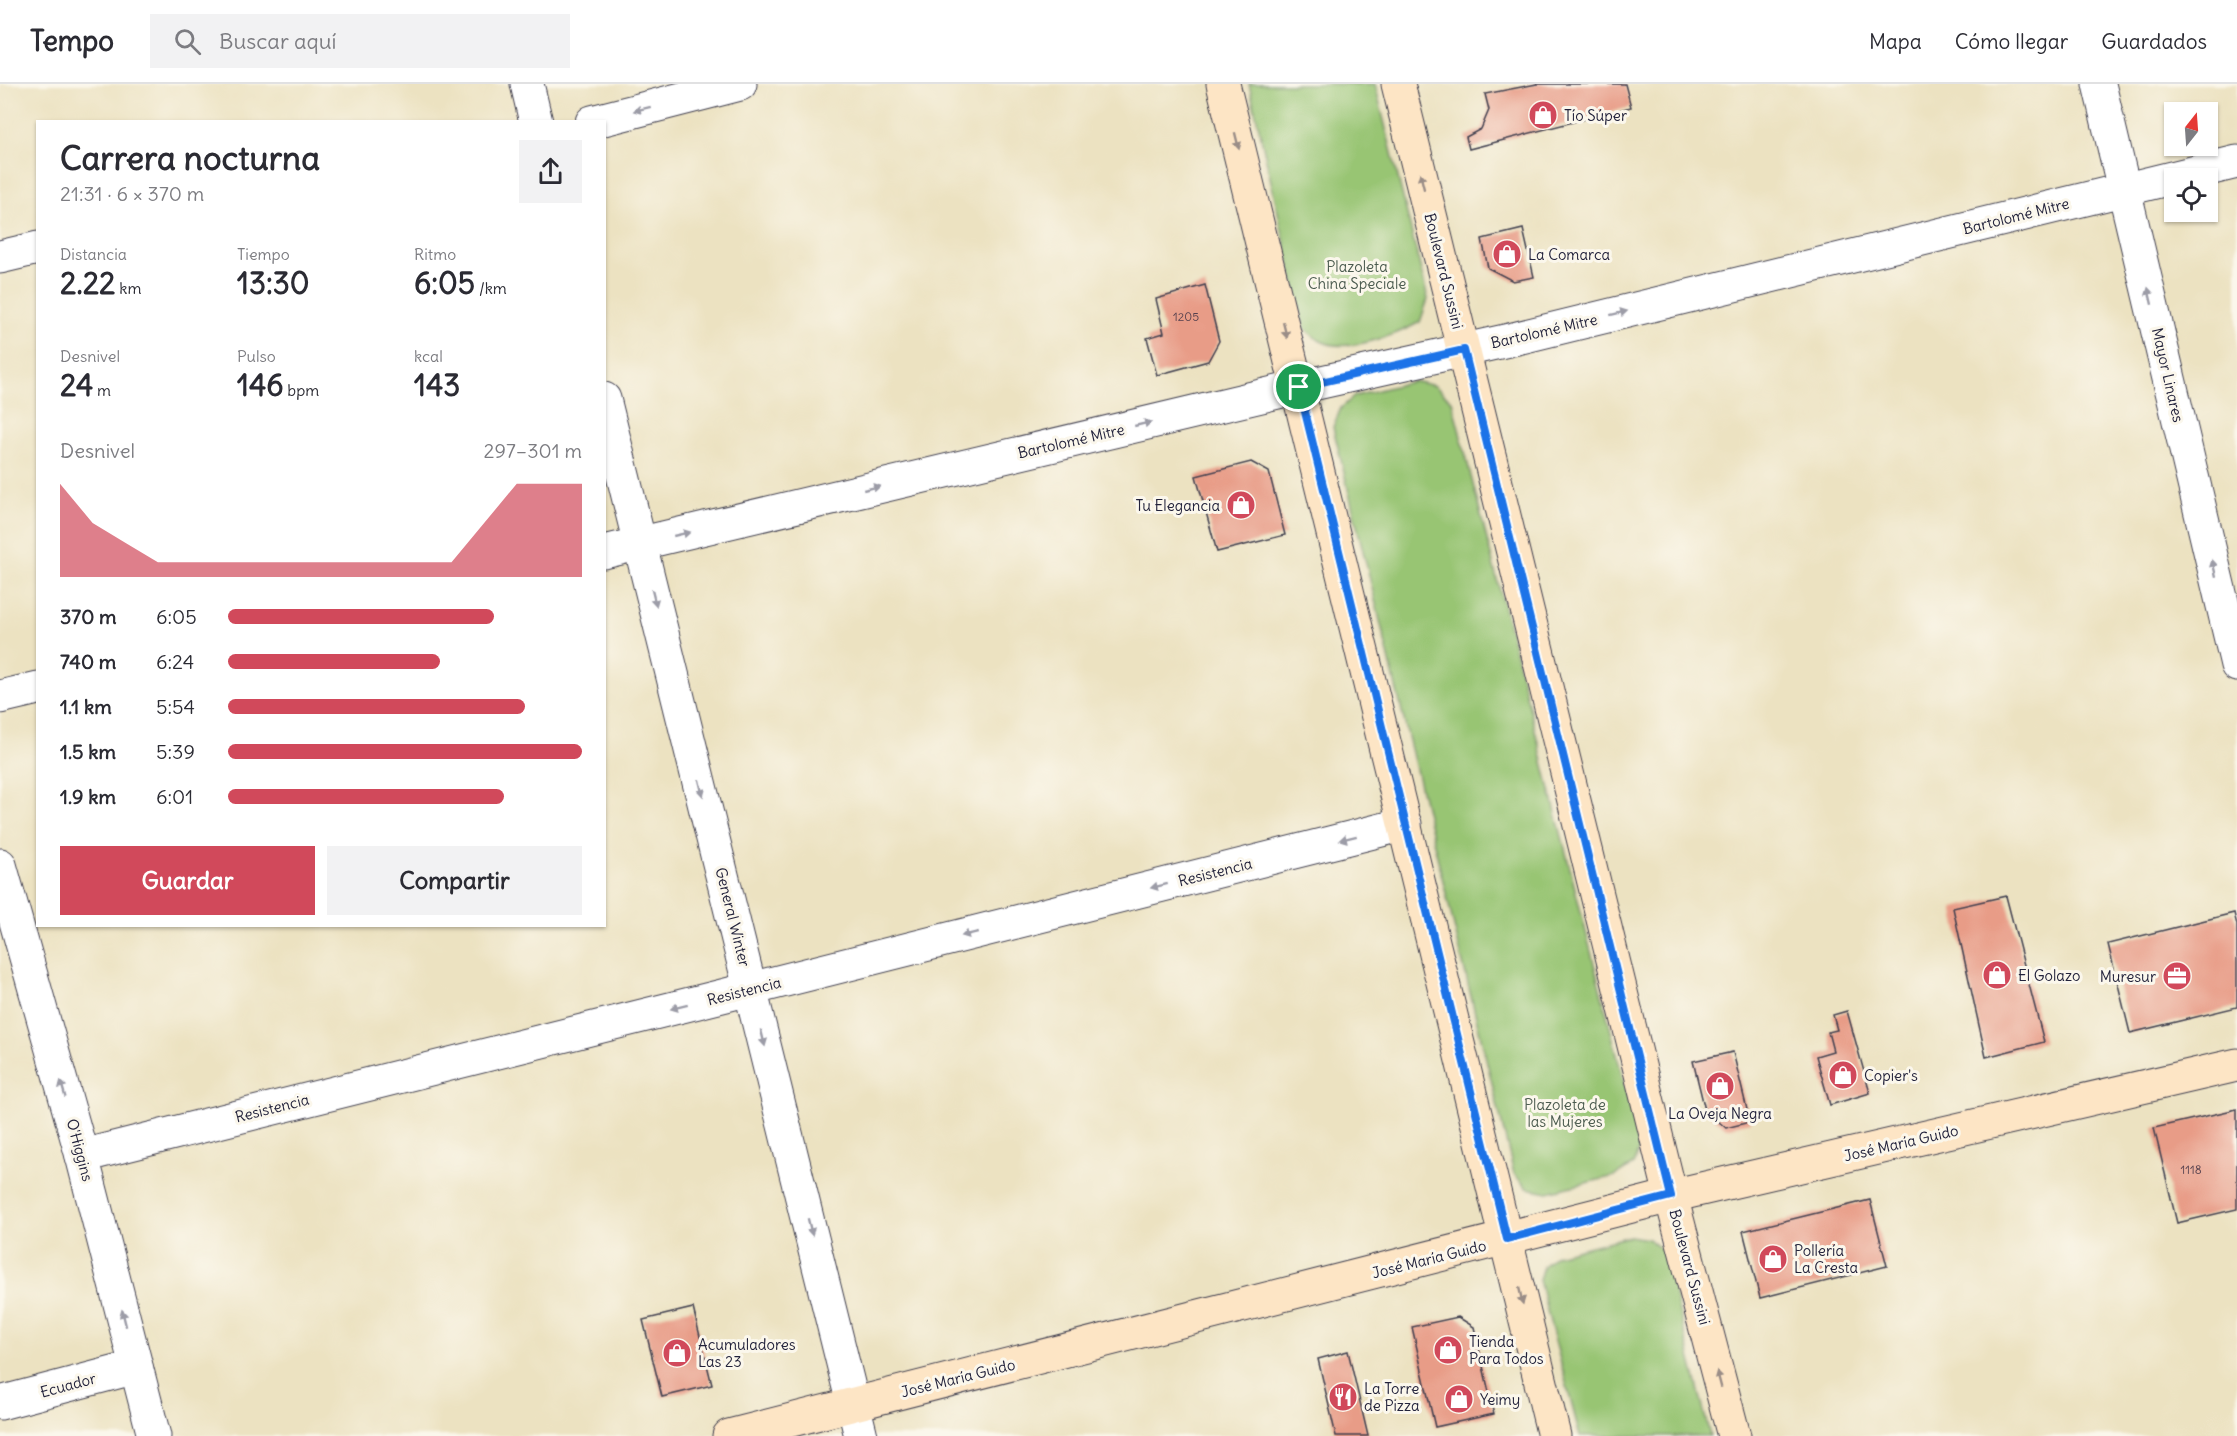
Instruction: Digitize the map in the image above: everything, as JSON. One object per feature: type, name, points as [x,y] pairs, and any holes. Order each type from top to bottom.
[{"type":"main road","points":[[1223,84],[1554,1436]]},
{"type":"main road","name":"Boulevard Sussini","points":[[1398,84],[1671,1196],[1734,1436]]},
{"type":"main road","name":"José María Guido","points":[[729,1436],[1671,1196],[2237,1065]]},
{"type":"street","points":[[527,84],[536,120]]},
{"type":"street","points":[[600,120],[740,84]]},
{"type":"street","name":"Mayor Linares","points":[[2099,84],[2237,665]]},
{"type":"street","name":"Bartolomé Mitre","points":[[606,552],[1299,387],[1509,340],[2237,162]]},
{"type":"street","points":[[0,257],[36,248]]},
{"type":"street","name":"General Winter","points":[[606,407],[861,1436]]},
{"type":"street","points":[[0,698],[36,689]]},
{"type":"street","name":"Resistencia","points":[[82,1156],[1404,824]]},
{"type":"street","name":"O'Higgins","points":[[0,865],[82,1156],[154,1436]]},
{"type":"street","name":"Ecuador","points":[[0,1403],[136,1367]]},
{"type":"green space","name":"Plazoleta China Speciale","points":[[1249,84],[1375,84],[1428,299],[1420,322],[1370,342],[1342,345],[1319,340],[1304,328]]},
{"type":"green space","name":"Plazoleta de las Mujeres","points":[[1414,381],[1435,386],[1452,401],[1640,1146],[1633,1165],[1615,1176],[1548,1192],[1527,1188],[1514,1174],[1333,427],[1341,408],[1355,396]]},
{"type":"green space","points":[[1630,1236],[1648,1239],[1664,1251],[1710,1436],[1580,1436],[1539,1280],[1543,1266],[1556,1255]]},
{"type":"building","name":"Tío Súper","points":[[1537,84],[1625,84],[1631,107],[1469,149],[1466,137],[1481,129],[1489,110],[1485,94]]},
{"type":"building","name":"La Comarca","points":[[1523,229],[1534,277],[1513,281],[1488,268],[1482,239]]},
{"type":"building","points":[[1205,285],[1219,341],[1208,361],[1157,375],[1147,338],[1164,333],[1156,299]]},
{"type":"building","name":"Tu Elegancia","points":[[1251,462],[1269,472],[1285,535],[1217,552],[1196,476]]},
{"type":"building","name":"El Golazo","points":[[2006,896],[2044,1042],[1986,1057],[1953,908]]},
{"type":"building","name":"Muresur","points":[[2234,913],[2237,925],[2237,1007],[2130,1033],[2108,944]]},
{"type":"building","name":"Copier's","points":[[1847,1011],[1870,1093],[1830,1105],[1816,1056],[1833,1051],[1828,1032],[1837,1030],[1833,1015]]},
{"type":"building","name":"La Oveja Negra","points":[[1733,1052],[1750,1122],[1726,1128],[1705,1110],[1693,1061]]},
{"type":"building","points":[[2237,1109],[2237,1209],[2177,1223],[2154,1128]]},
{"type":"building","points":[[1870,1200],[1887,1266],[1760,1298],[1743,1231]]},
{"type":"building","name":"Acumuladores Las 23","points":[[693,1308],[712,1385],[662,1397],[643,1320]]},
{"type":"building","points":[[1458,1317],[1474,1327],[1494,1414],[1435,1427],[1412,1327]]},
{"type":"building","name":"La Torre de Pizza","points":[[1348,1351],[1368,1436],[1336,1436],[1318,1359]]},
{"type":"place","name":"Tío Súper","points":[[1543,115]]},
{"type":"place","name":"La Comarca","points":[[1507,254]]},
{"type":"place","name":"Tu Elegancia","points":[[1241,505]]},
{"type":"place","name":"El Golazo","points":[[1997,975]]},
{"type":"place","name":"Muresur","points":[[2177,976]]},
{"type":"place","name":"Copier's","points":[[1843,1075]]},
{"type":"place","name":"La Oveja Negra","points":[[1720,1086]]},
{"type":"place","name":"Pollería La Cresta","points":[[1773,1259]]},
{"type":"place","name":"Tienda Para Todos","points":[[1448,1350]]},
{"type":"place","name":"Acumuladores Las 23","points":[[677,1353]]},
{"type":"place","name":"La Torre de Pizza","points":[[1343,1397]]},
{"type":"place","name":"Yeimy","points":[[1459,1399]]},
{"type":"route","points":[[1464,350],[1671,1196],[1507,1239],[1299,387],[1464,350]]}]
